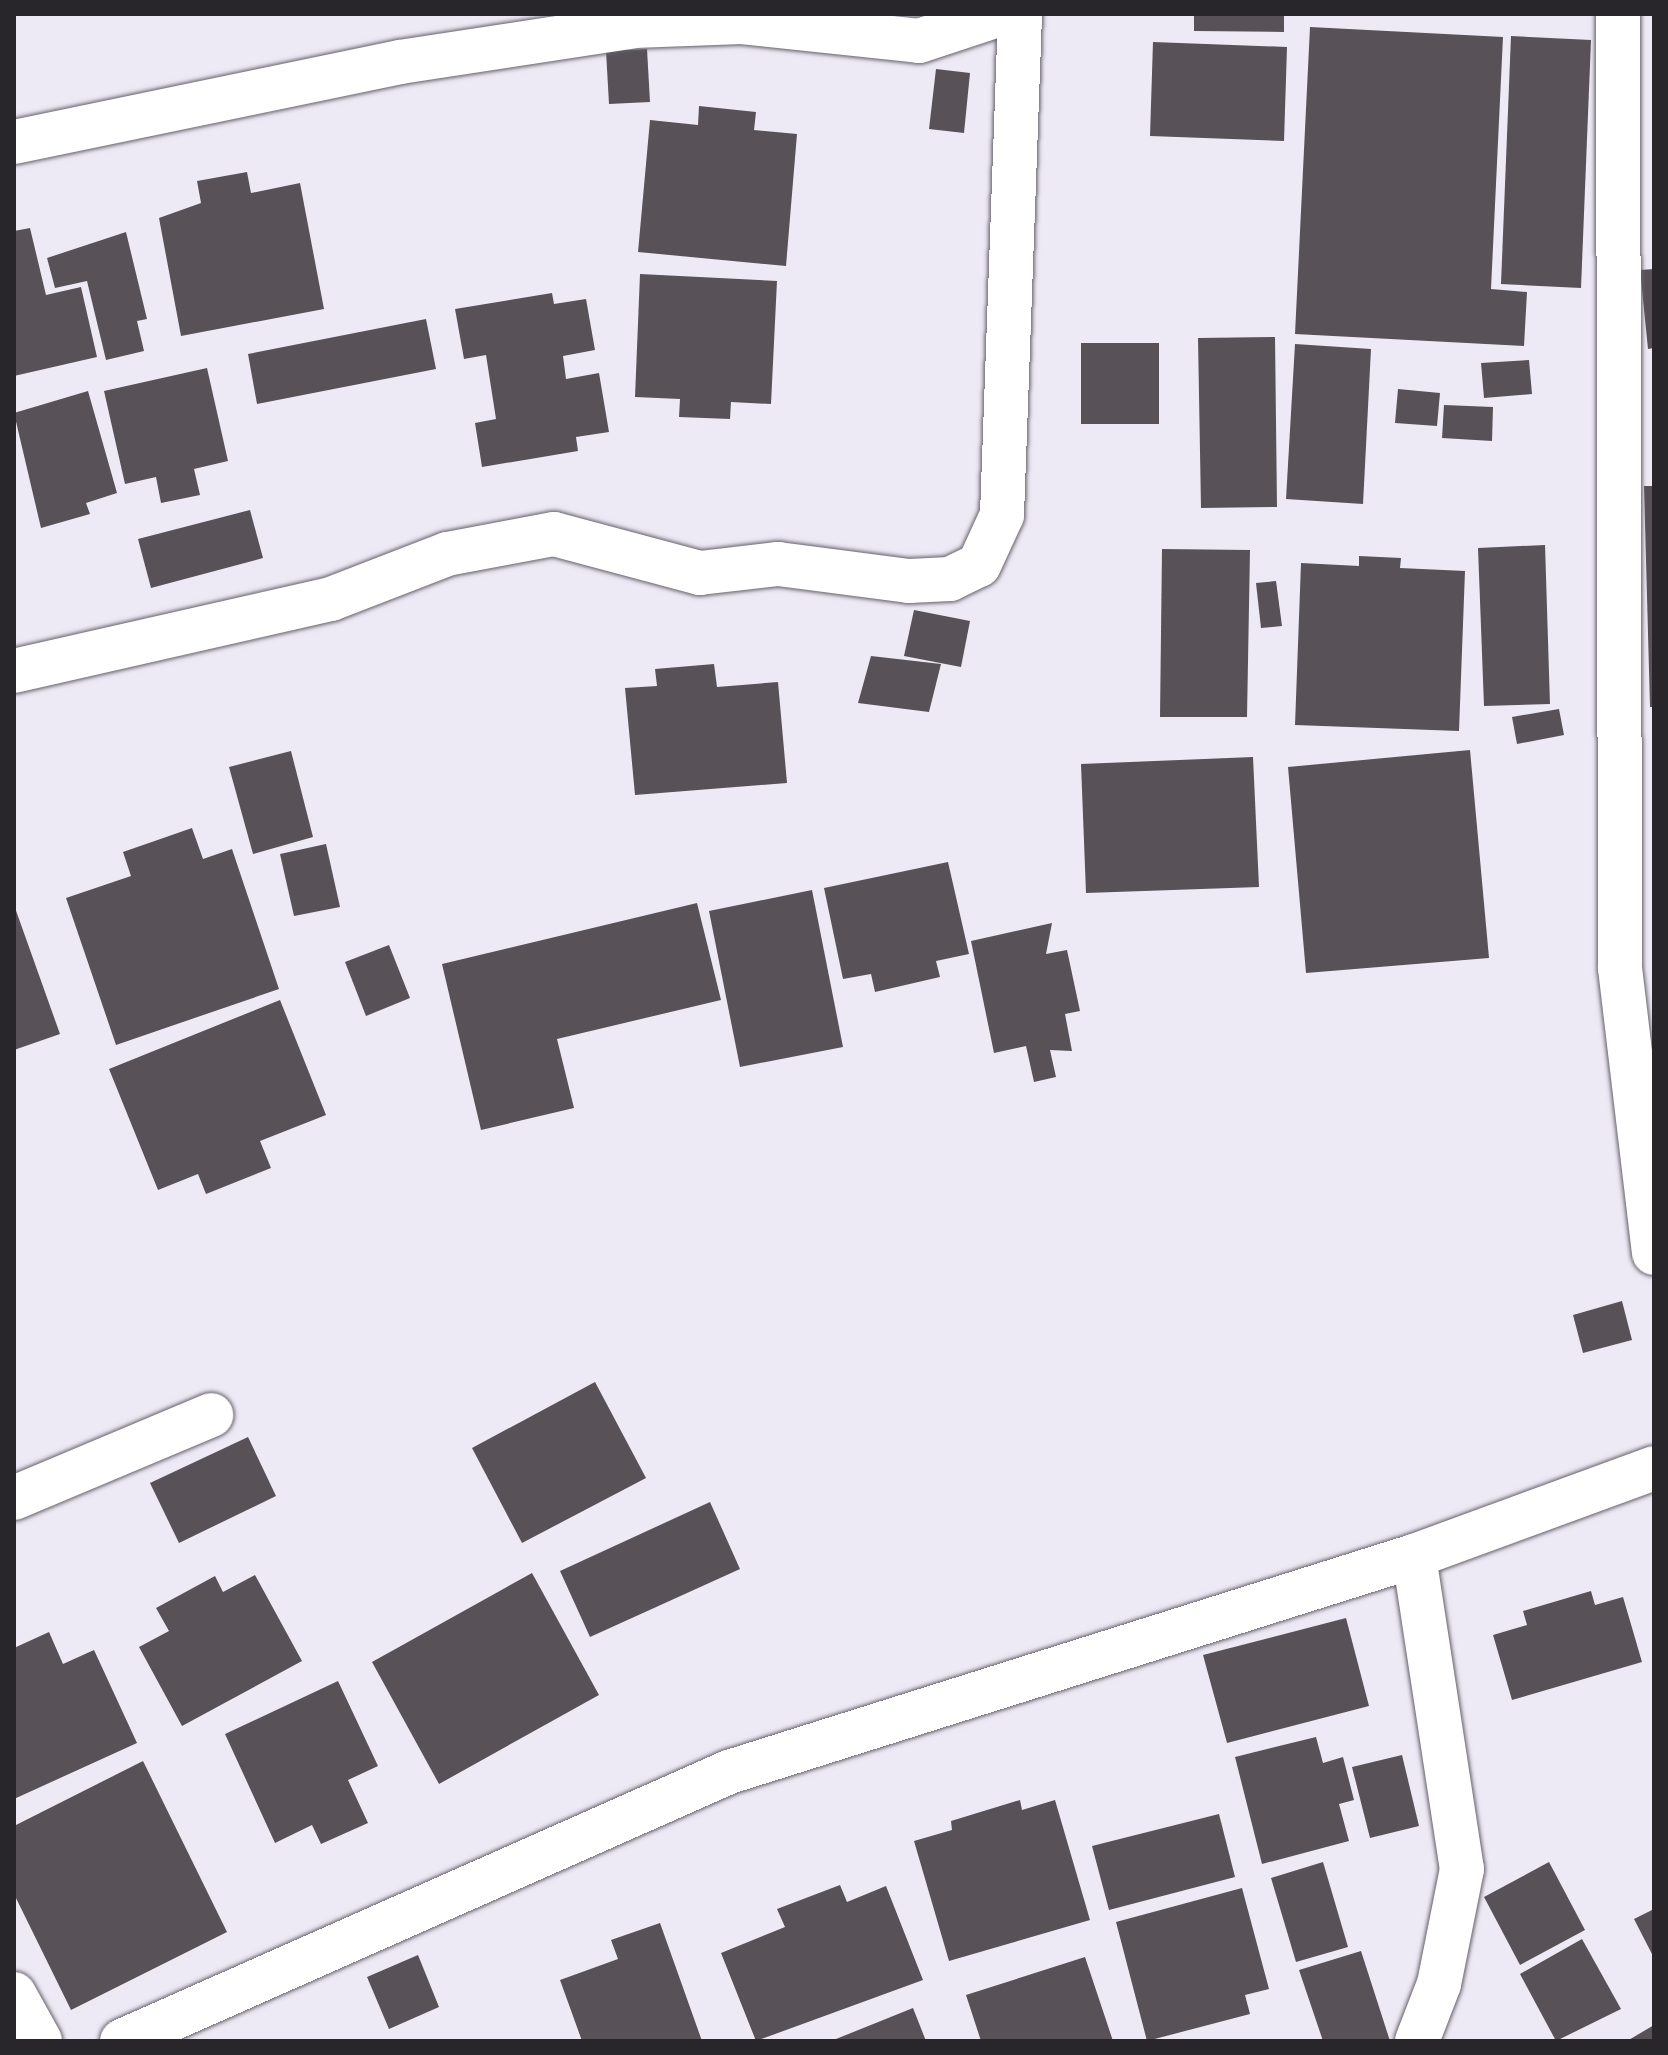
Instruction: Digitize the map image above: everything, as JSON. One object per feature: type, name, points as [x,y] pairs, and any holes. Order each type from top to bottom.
[{"type":"street","points":[[14,142],[400,62],[619,28],[742,22],[919,41],[1001,14]]},
{"type":"street","points":[[14,671],[331,599],[447,554],[554,534],[700,573],[778,564],[909,581],[950,579],[979,565],[1002,515],[1020,14]]},
{"type":"street","points":[[1618,14],[1620,968],[1654,1253]]},
{"type":"street","points":[[14,1498],[211,1415]]},
{"type":"street","points":[[122,2041],[729,1772],[1414,1556],[1654,1468]]},
{"type":"street","points":[[1414,1556],[1462,1869],[1439,1984],[1417,2041]]},
{"type":"street","points":[[14,1994],[40,2041]]},
{"type":"building","points":[[1194,14],[1284,14],[1284,32],[1194,31]]},
{"type":"building","points":[[1310,27],[1503,37],[1491,289],[1527,292],[1524,346],[1295,334]]},
{"type":"building","points":[[1511,36],[1591,40],[1581,288],[1501,284]]},
{"type":"building","points":[[1153,42],[1287,47],[1284,141],[1150,136]]},
{"type":"building","points":[[647,49],[650,102],[609,104],[606,51]]},
{"type":"building","points":[[936,69],[970,73],[964,133],[929,129]]},
{"type":"building","points":[[699,106],[756,112],[754,130],[797,134],[786,266],[638,252],[650,120],[698,125]]},
{"type":"building","points":[[247,172],[251,193],[300,183],[324,309],[181,336],[159,218],[201,203],[197,181]]},
{"type":"building","points":[[30,228],[46,295],[81,287],[97,357],[14,376],[14,231]]},
{"type":"building","points":[[126,232],[147,319],[137,321],[144,351],[106,360],[87,281],[55,288],[47,258]]},
{"type":"building","points":[[1654,269],[1654,348],[1648,349],[1640,270]]},
{"type":"building","points":[[640,274],[777,281],[771,404],[731,402],[730,419],[679,417],[680,399],[635,397]]},
{"type":"building","points":[[552,293],[554,304],[586,299],[595,350],[563,356],[566,379],[599,373],[609,432],[576,437],[578,451],[482,467],[475,423],[496,419],[486,355],[464,359],[455,309]]},
{"type":"building","points":[[426,319],[436,369],[257,404],[248,354]]},
{"type":"building","points":[[1275,337],[1277,507],[1201,508],[1198,338]]},
{"type":"building","points":[[1081,343],[1159,343],[1159,424],[1081,424]]},
{"type":"building","points":[[1295,344],[1371,349],[1363,504],[1286,499]]},
{"type":"building","points":[[1529,360],[1532,394],[1484,398],[1481,363]]},
{"type":"building","points":[[207,368],[228,461],[194,469],[200,495],[161,503],[156,477],[125,484],[104,391]]},
{"type":"building","points":[[1398,389],[1440,393],[1437,426],[1395,423]]},
{"type":"building","points":[[88,391],[117,493],[86,503],[90,514],[41,528],[14,413]]},
{"type":"building","points":[[1444,405],[1493,407],[1492,441],[1442,438]]},
{"type":"building","points":[[1644,486],[1654,486],[1654,707],[1650,707]]},
{"type":"building","points":[[250,510],[263,558],[151,588],[138,539]]},
{"type":"building","points":[[1545,545],[1550,704],[1484,706],[1478,548]]},
{"type":"building","points":[[1162,549],[1250,550],[1247,717],[1160,717]]},
{"type":"building","points":[[1359,556],[1401,558],[1400,568],[1465,571],[1459,731],[1295,725],[1301,563],[1359,566]]},
{"type":"building","points":[[1276,581],[1282,626],[1261,628],[1256,583]]},
{"type":"building","points":[[914,610],[970,621],[961,667],[904,656]]},
{"type":"building","points":[[871,656],[941,664],[929,712],[858,703]]},
{"type":"building","points":[[714,664],[717,687],[778,682],[787,783],[635,795],[625,688],[657,686],[655,669]]},
{"type":"building","points":[[1559,709],[1564,735],[1517,744],[1512,717]]},
{"type":"building","points":[[1470,750],[1489,958],[1306,973],[1288,767]]},
{"type":"building","points":[[291,751],[313,837],[253,854],[229,767]]},
{"type":"building","points":[[1253,757],[1259,887],[1086,893],[1081,764]]},
{"type":"building","points":[[192,828],[203,859],[232,849],[279,989],[116,1045],[66,898],[131,876],[123,852]]},
{"type":"building","points":[[326,844],[340,907],[294,916],[280,854]]},
{"type":"building","points":[[948,862],[969,954],[936,961],[940,977],[875,992],[871,974],[843,979],[824,888]]},
{"type":"building","points":[[812,890],[843,1047],[740,1067],[709,911]]},
{"type":"building","points":[[697,903],[721,1000],[557,1039],[574,1108],[481,1130],[442,964]]},
{"type":"building","points":[[14,905],[60,1034],[14,1050]]},
{"type":"building","points":[[1052,923],[1046,954],[1067,950],[1080,1011],[1065,1014],[1072,1051],[1050,1050],[1056,1077],[1034,1082],[1026,1046],[994,1053],[971,941]]},
{"type":"building","points":[[389,945],[410,998],[366,1016],[345,962]]},
{"type":"building","points":[[280,1000],[326,1115],[260,1141],[271,1168],[206,1194],[198,1174],[158,1190],[109,1069]]},
{"type":"building","points":[[1622,1301],[1632,1340],[1583,1353],[1573,1315]]},
{"type":"building","points":[[595,1382],[646,1478],[522,1543],[472,1448]]},
{"type":"building","points":[[248,1437],[276,1496],[179,1543],[150,1483]]},
{"type":"building","points":[[710,1502],[740,1569],[590,1637],[560,1571]]},
{"type":"building","points":[[532,1573],[599,1695],[439,1784],[372,1662]]},
{"type":"building","points":[[255,1575],[302,1661],[182,1726],[139,1647],[169,1631],[156,1608],[215,1576],[223,1592]]},
{"type":"building","points":[[1591,1591],[1595,1605],[1623,1597],[1642,1662],[1512,1700],[1493,1635],[1527,1625],[1523,1611]]},
{"type":"building","points":[[1346,1618],[1369,1706],[1227,1743],[1203,1655]]},
{"type":"building","points":[[49,1632],[63,1664],[94,1650],[137,1743],[14,1799],[14,1648]]},
{"type":"building","points":[[338,1681],[378,1766],[348,1780],[368,1823],[321,1844],[312,1825],[275,1843],[225,1734]]},
{"type":"building","points":[[1316,1737],[1323,1763],[1343,1757],[1354,1800],[1339,1804],[1349,1841],[1262,1864],[1235,1757]]},
{"type":"building","points":[[1402,1755],[1419,1826],[1370,1838],[1352,1767]]},
{"type":"building","points":[[143,1761],[227,1932],[71,2010],[14,1894],[14,1826]]},
{"type":"building","points":[[1020,1800],[1022,1810],[1055,1800],[1090,1920],[949,1961],[914,1841],[952,1830],[951,1821]]},
{"type":"building","points":[[1219,1814],[1235,1877],[1109,1910],[1092,1846]]},
{"type":"building","points":[[1323,1862],[1348,1947],[1296,1962],[1271,1878]]},
{"type":"building","points":[[1549,1862],[1585,1930],[1520,1965],[1484,1897]]},
{"type":"building","points":[[840,1885],[847,1902],[886,1886],[923,1980],[756,2041],[721,1953],[785,1927],[777,1909]]},
{"type":"building","points":[[1242,1888],[1269,1989],[1245,1995],[1250,2014],[1147,2041],[1116,1922]]},
{"type":"building","points":[[1654,1909],[1654,1958],[1634,1919]]},
{"type":"building","points":[[660,1923],[702,2041],[582,2041],[560,1980],[618,1959],[611,1940]]},
{"type":"building","points":[[1582,1939],[1621,2009],[1556,2041],[1520,1974]]},
{"type":"building","points":[[1361,1951],[1390,2041],[1323,2041],[1299,1970]]},
{"type":"building","points":[[418,1955],[439,2007],[389,2029],[367,1977]]},
{"type":"building","points":[[1085,1957],[1113,2041],[981,2041],[966,1995]]},
{"type":"building","points":[[913,2008],[926,2041],[831,2041]]},
{"type":"building","points":[[1654,2025],[1654,2041],[1627,2041]]}]
